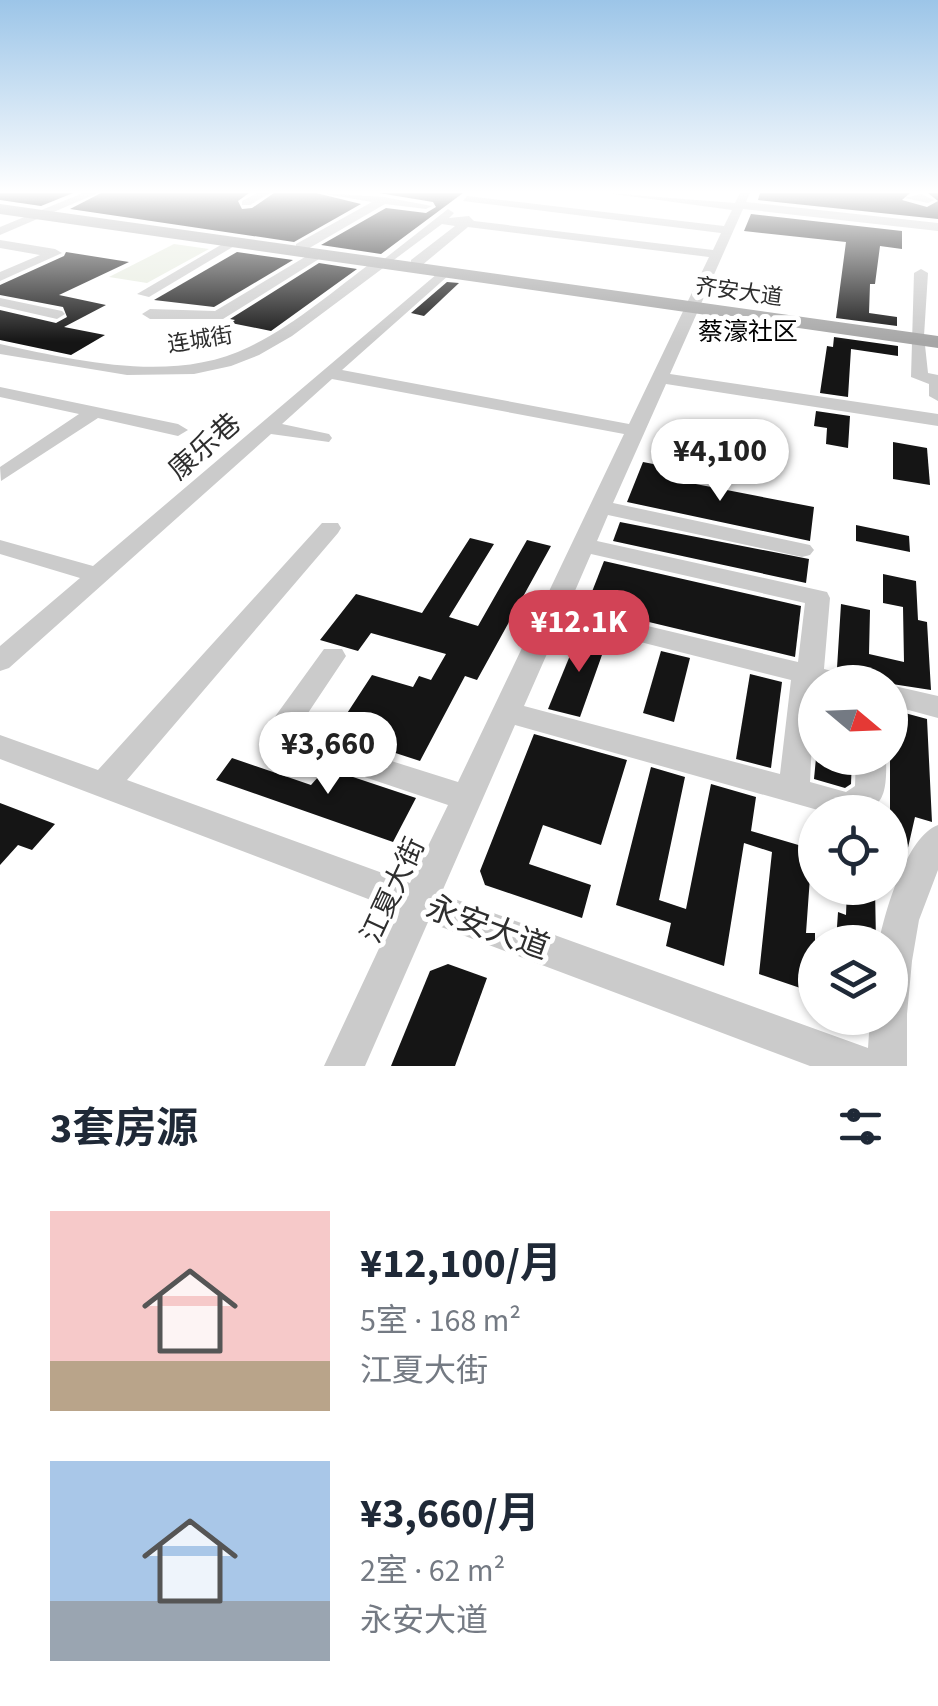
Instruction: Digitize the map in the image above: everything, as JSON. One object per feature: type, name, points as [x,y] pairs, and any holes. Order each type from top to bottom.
[{"type":"main road","name":"齐安大道","points":[[241,243],[310,251]]},
{"type":"main road","name":"齐安大道","points":[[252,243],[694,304]]},
{"type":"main road","name":"齐安大道","points":[[384,261],[928,337]]},
{"type":"street","points":[[144,294],[234,243]]},
{"type":"street","points":[[150,314],[218,316],[322,243]]},
{"type":"street","name":"连城街","points":[[0,349],[89,365],[211,365],[260,348],[409,243]]},
{"type":"street","points":[[416,263],[441,243]]},
{"type":"street","points":[[626,243],[717,254]]},
{"type":"street","name":"江夏大街","points":[[344,1066],[722,243]]},
{"type":"street","points":[[0,244],[55,253],[0,276]]},
{"type":"street","name":"康乐巷","points":[[0,661],[444,272]]},
{"type":"street","points":[[921,273],[928,337],[920,377],[936,380],[938,396]]},
{"type":"street","points":[[0,302],[57,314]]},
{"type":"street","points":[[328,373],[636,431]]},
{"type":"street","points":[[660,378],[938,420]]},
{"type":"street","points":[[0,392],[178,430]]},
{"type":"street","points":[[7,477],[96,412]]},
{"type":"street","points":[[268,427],[322,438]]},
{"type":"street","points":[[601,507],[802,550]]},
{"type":"street","points":[[104,785],[330,528]]},
{"type":"street","points":[[583,545],[818,598],[809,665]]},
{"type":"street","points":[[0,548],[98,576]]},
{"type":"street","points":[[553,612],[798,673]]},
{"type":"street","points":[[332,656],[276,736],[468,798]]},
{"type":"street","points":[[908,700],[938,707]]},
{"type":"street","points":[[507,712],[850,806],[871,792],[871,775]]},
{"type":"street","name":"永安大道","points":[[0,747],[863,1066]]},
{"type":"street","points":[[794,791],[798,758]]},
{"type":"street","points":[[899,925],[918,871],[938,839]]},
{"type":"street","points":[[887,1066],[889,1035]]},
{"type":"shaded area","points":[[174,244],[209,249],[147,283],[109,277]]},
{"type":"building","points":[[325,243],[396,243],[381,254],[321,245]]},
{"type":"building","points":[[846,243],[902,243],[902,249],[880,246],[875,284],[870,284],[869,313],[897,317],[897,326],[836,318]]},
{"type":"building","points":[[66,252],[129,262],[59,295],[106,305],[64,327],[105,335],[71,355],[0,340],[0,310],[56,323],[67,317],[63,307],[0,295],[0,285]]},
{"type":"building","points":[[237,252],[293,260],[214,307],[154,300]]},
{"type":"building","points":[[319,263],[357,269],[271,331],[231,323],[235,320],[230,319]]},
{"type":"building","points":[[447,282],[459,283],[424,316],[411,313]]},
{"type":"building","points":[[834,337],[898,346],[898,356],[851,349],[848,397],[820,393],[827,346],[833,347]]},
{"type":"building","points":[[816,411],[850,416],[848,448],[826,444],[827,428],[814,426]]},
{"type":"building","points":[[893,442],[927,448],[930,485],[893,479]]},
{"type":"building","points":[[643,462],[674,468],[670,479],[814,507],[810,541],[627,502]]},
{"type":"building","points":[[620,522],[809,559],[806,583],[613,541]]},
{"type":"building","points":[[856,525],[909,536],[910,552],[856,541]]},
{"type":"building","points":[[470,538],[494,544],[449,617],[478,626],[527,540],[551,546],[477,680],[465,676],[420,761],[377,747],[385,734],[342,721],[372,675],[413,687],[419,676],[431,680],[446,654],[371,633],[358,651],[320,640],[356,594],[422,613]]},
{"type":"building","points":[[604,561],[801,606],[795,657],[586,607]]},
{"type":"building","points":[[883,574],[916,581],[918,620],[927,622],[931,690],[908,686],[908,665],[837,665],[841,604],[870,610],[869,654],[904,662],[903,607],[883,603]]},
{"type":"building","points":[[580,631],[608,638],[580,717],[548,709]]},
{"type":"building","points":[[661,651],[690,658],[674,722],[643,713]]},
{"type":"building","points":[[750,674],[782,682],[771,768],[736,759]]},
{"type":"building","points":[[908,714],[927,719],[932,822],[915,817],[908,848],[908,795],[890,795],[890,775],[908,775]]},
{"type":"building","points":[[534,734],[627,760],[601,845],[543,825],[529,864],[591,885],[582,918],[485,885],[480,871]]},
{"type":"building","points":[[232,758],[311,785],[326,768],[416,798],[393,842],[216,780]]},
{"type":"building","points":[[651,767],[685,777],[659,900],[686,909],[711,784],[756,797],[751,831],[798,845],[798,905],[808,905],[807,925],[798,925],[798,987],[759,974],[772,852],[744,843],[724,966],[666,946],[671,923],[616,905]]},
{"type":"building","points":[[814,775],[851,775],[851,784],[845,788],[814,779]]},
{"type":"building","points":[[0,803],[55,824],[32,850],[18,845],[0,865]]},
{"type":"building","points":[[846,905],[875,905],[876,925],[837,925],[838,912],[846,915]]},
{"type":"building","points":[[448,964],[487,978],[455,1066],[391,1066],[430,971]]},
{"type":"district","name":"蔡濠社区","points":[[748,331]]}]
